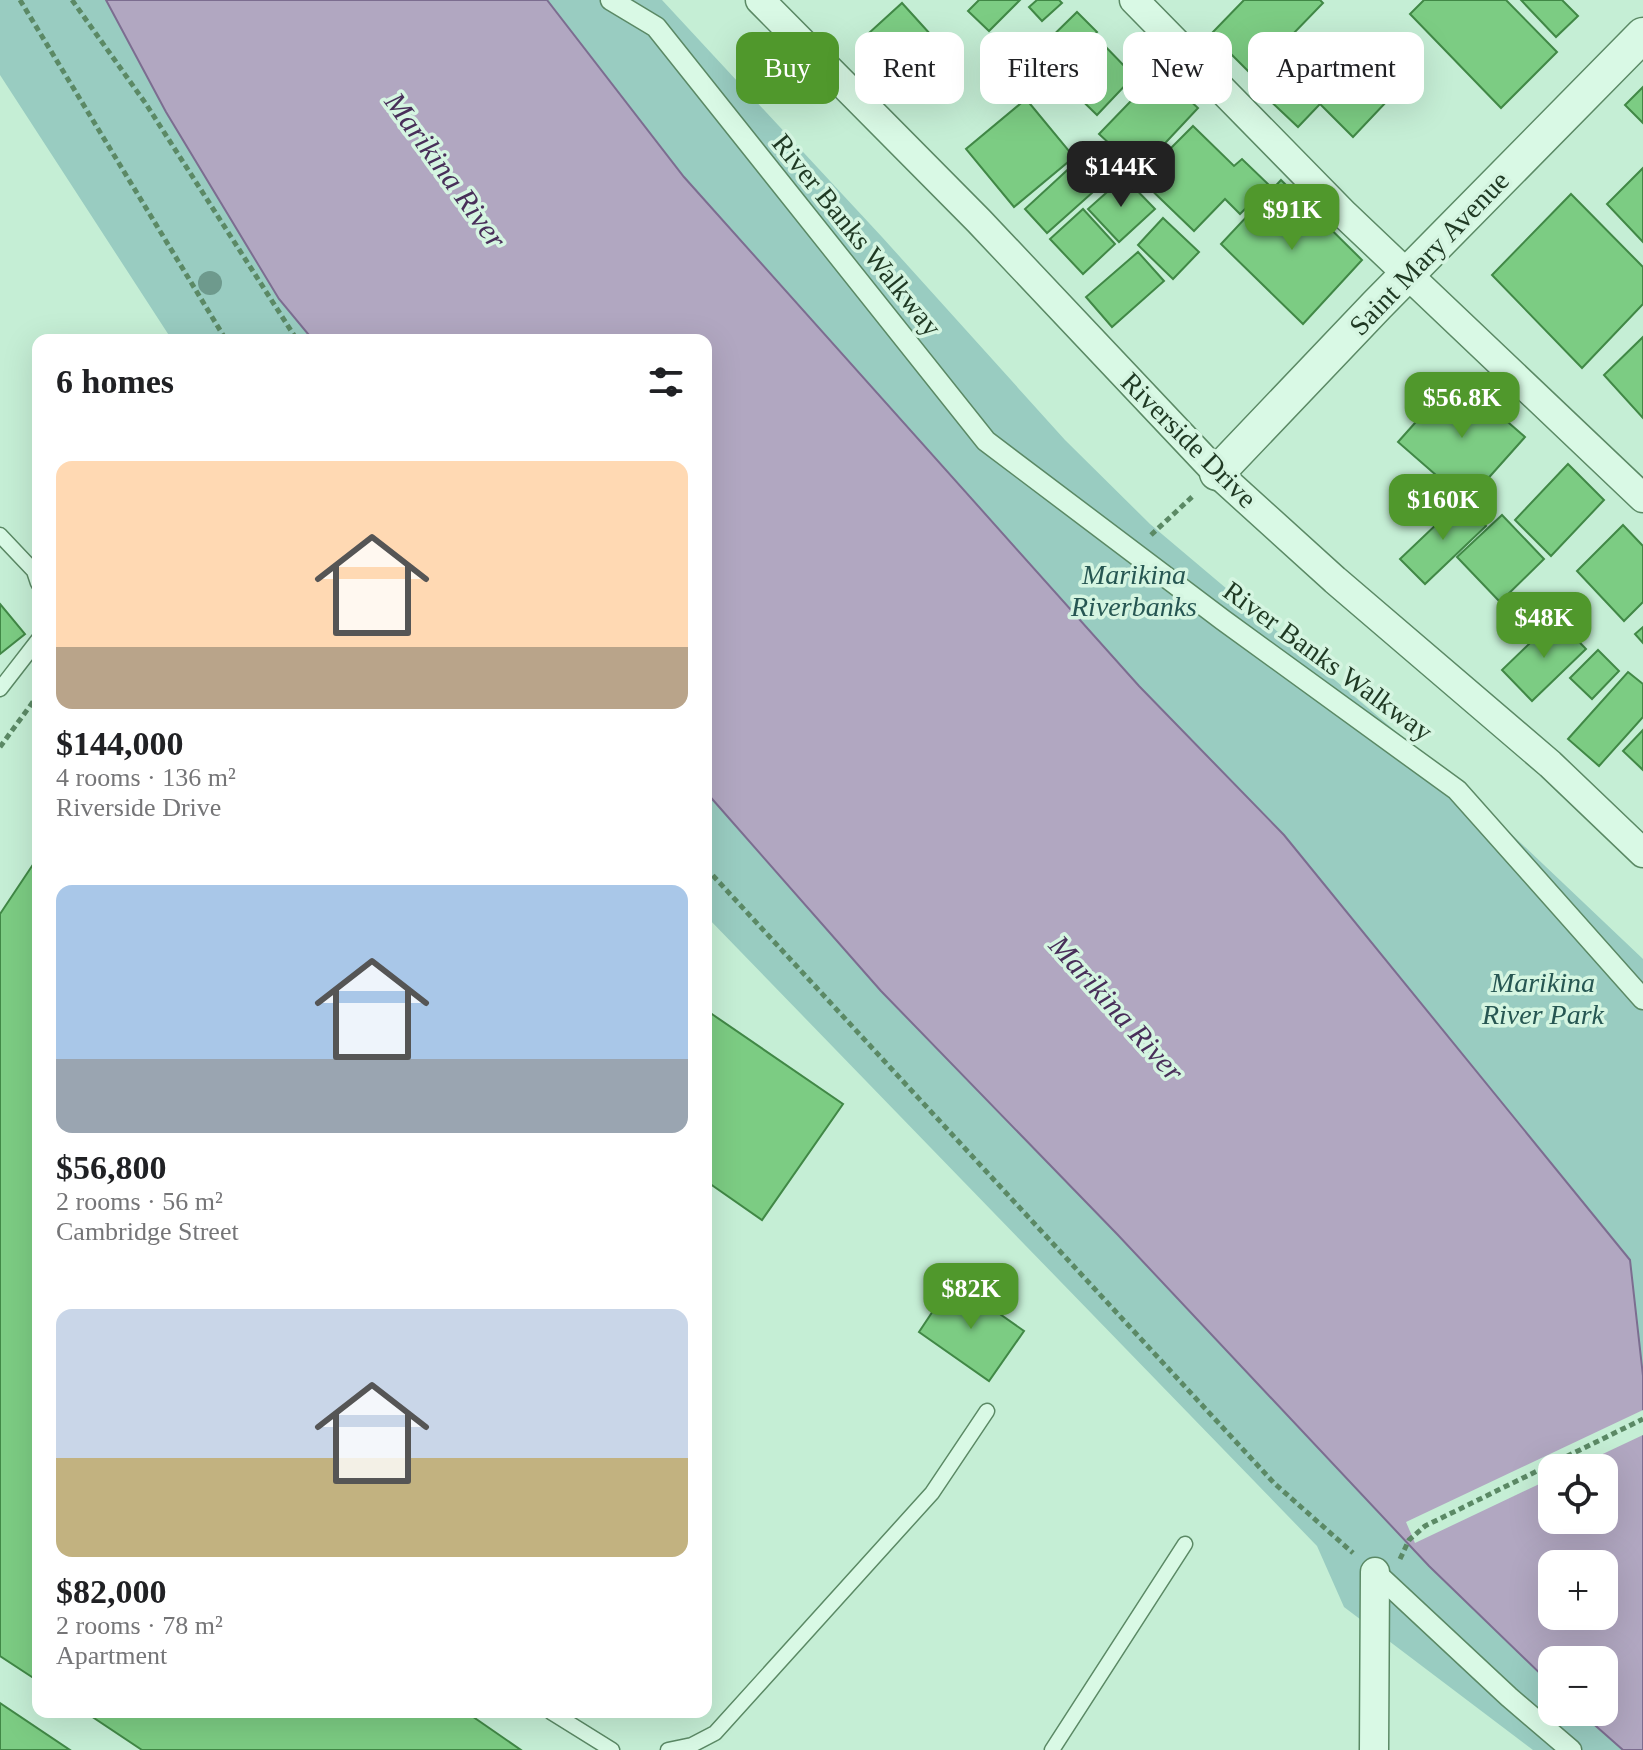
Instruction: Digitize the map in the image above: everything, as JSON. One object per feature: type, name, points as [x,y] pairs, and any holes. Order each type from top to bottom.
[{"type":"street","name":"River Banks Walkway","points":[[611,0],[656,27],[986,441],[1457,790],[1643,999]]},
{"type":"street","name":"Riverside Drive","points":[[760,0],[979,221],[1217,473],[1335,580],[1550,764],[1643,853]]},
{"type":"street","points":[[1154,6],[1345,215],[1643,498]]},
{"type":"street","name":"Saint Mary Avenue","points":[[1217,473],[1407,274],[1643,35]]},
{"type":"street","points":[[1374,1750],[1375,1572]]},
{"type":"street","points":[[1375,1572],[1509,1697],[1571,1750]]},
{"type":"lane","points":[[0,535],[32,569]]},
{"type":"lane","points":[[0,689],[32,648]]},
{"type":"lane","points":[[668,1750],[692,1745],[715,1733],[932,1493],[987,1411]]},
{"type":"lane","points":[[1052,1750],[1185,1544]]},
{"type":"lane","points":[[561,1718],[612,1750]]},
{"type":"path","points":[[20,0],[222,334]]},
{"type":"path","points":[[72,0],[146,104],[293,334]]},
{"type":"path","points":[[1133,552],[1217,473]]},
{"type":"path","points":[[0,747],[32,703]]},
{"type":"path","points":[[712,874],[1274,1483],[1375,1572]]},
{"type":"path","points":[[1409,1540],[1425,1526],[1643,1419]]},
{"type":"green space","points":[[0,0],[106,0],[166,112],[279,299],[308,334],[168,334],[0,75]]},
{"type":"green space","points":[[547,0],[662,0],[736,80],[736,104],[759,104],[1065,440],[1150,524],[1464,789],[1643,959],[1643,1376],[1630,1260],[1284,835],[1139,686],[684,177]]},
{"type":"green space","points":[[712,799],[881,991],[1117,1234],[1429,1566],[1538,1671],[1538,1726],[1596,1726],[1623,1750],[1533,1750],[1344,1607],[1317,1546],[712,922]]},
{"type":"water","name":"Marikina River","points":[[106,0],[547,0],[684,177],[1139,686],[1284,835],[1630,1260],[1643,1376],[1643,1750],[1623,1750],[1596,1726],[1618,1726],[1618,1646],[1538,1646],[1538,1671],[1429,1566],[1117,1234],[881,991],[712,799],[712,334],[308,334],[279,299],[166,112]]},
{"type":"pier","points":[[1643,1410],[1643,1435],[1603,1454],[1550,1454]]},
{"type":"pier","points":[[1538,1460],[1538,1485],[1415,1543],[1406,1522]]},
{"type":"building","points":[[979,0],[1020,0],[989,31],[968,11]]},
{"type":"building","points":[[1037,0],[1059,0],[1062,3],[1042,21],[1029,7]]},
{"type":"building","points":[[1244,0],[1320,0],[1323,3],[1295,32],[1248,32],[1248,71],[1232,55],[1232,32],[1213,32]]},
{"type":"building","points":[[1424,0],[1506,0],[1557,52],[1501,108],[1410,14]]},
{"type":"building","points":[[1521,0],[1562,0],[1578,16],[1556,37]]},
{"type":"building","points":[[902,3],[928,32],[870,32]]},
{"type":"building","points":[[1077,12],[1097,32],[1057,32]]},
{"type":"building","points":[[1107,48],[1123,65],[1123,88],[1097,115],[1086,104],[1107,104]]},
{"type":"building","points":[[1643,87],[1643,123],[1625,105]]},
{"type":"building","points":[[1020,104],[1030,104],[1074,157],[1014,207],[966,149]]},
{"type":"building","points":[[1128,104],[1194,104],[1198,108],[1139,171],[1099,134]]},
{"type":"building","points":[[1274,104],[1320,104],[1298,127]]},
{"type":"building","points":[[1320,104],[1384,104],[1353,137]]},
{"type":"building","points":[[1193,126],[1234,166],[1242,159],[1269,185],[1240,214],[1225,199],[1194,231],[1140,179]]},
{"type":"building","points":[[1088,151],[1111,176],[1047,233],[1025,209]]},
{"type":"building","points":[[1643,168],[1643,242],[1607,204]]},
{"type":"building","points":[[1124,177],[1155,209],[1119,242],[1088,209]]},
{"type":"building","points":[[1281,180],[1362,260],[1303,324],[1221,244]]},
{"type":"building","points":[[1571,194],[1643,267],[1643,304],[1582,368],[1492,275]]},
{"type":"building","points":[[1083,209],[1115,244],[1083,274],[1050,239]]},
{"type":"building","points":[[1163,218],[1199,252],[1173,279],[1138,245]]},
{"type":"building","points":[[1138,252],[1164,281],[1112,327],[1086,297]]},
{"type":"building","points":[[1643,337],[1643,418],[1604,375]]},
{"type":"building","points":[[1456,377],[1525,437],[1467,502],[1398,442]]},
{"type":"building","points":[[1568,464],[1604,500],[1551,556],[1515,520]]},
{"type":"building","points":[[1462,500],[1486,526],[1425,584],[1400,559]]},
{"type":"building","points":[[1502,515],[1544,559],[1500,602],[1457,557]]},
{"type":"building","points":[[1623,525],[1643,546],[1643,602],[1624,621],[1577,571]]},
{"type":"building","points":[[0,604],[25,634],[0,654]]},
{"type":"building","points":[[1556,618],[1586,649],[1532,701],[1502,670]]},
{"type":"building","points":[[1643,627],[1643,643],[1635,634]]},
{"type":"building","points":[[1598,650],[1619,671],[1592,699],[1570,678]]},
{"type":"building","points":[[1628,672],[1643,684],[1643,717],[1599,766],[1568,739]]},
{"type":"building","points":[[1643,730],[1643,770],[1623,751]]},
{"type":"building","points":[[32,866],[32,1677],[0,1656],[0,914]]},
{"type":"building","points":[[712,1014],[843,1104],[762,1220],[712,1185]]},
{"type":"building","points":[[953,1281],[1024,1331],[989,1381],[919,1332]]},
{"type":"building","points":[[0,1703],[70,1750],[0,1750]]},
{"type":"building","points":[[94,1718],[475,1718],[521,1750],[142,1750]]},
{"type":"park label","name":"Marikina Riverbanks","points":[[1134,590]]},
{"type":"park label","name":"Marikina River Park","points":[[1543,998]]}]
